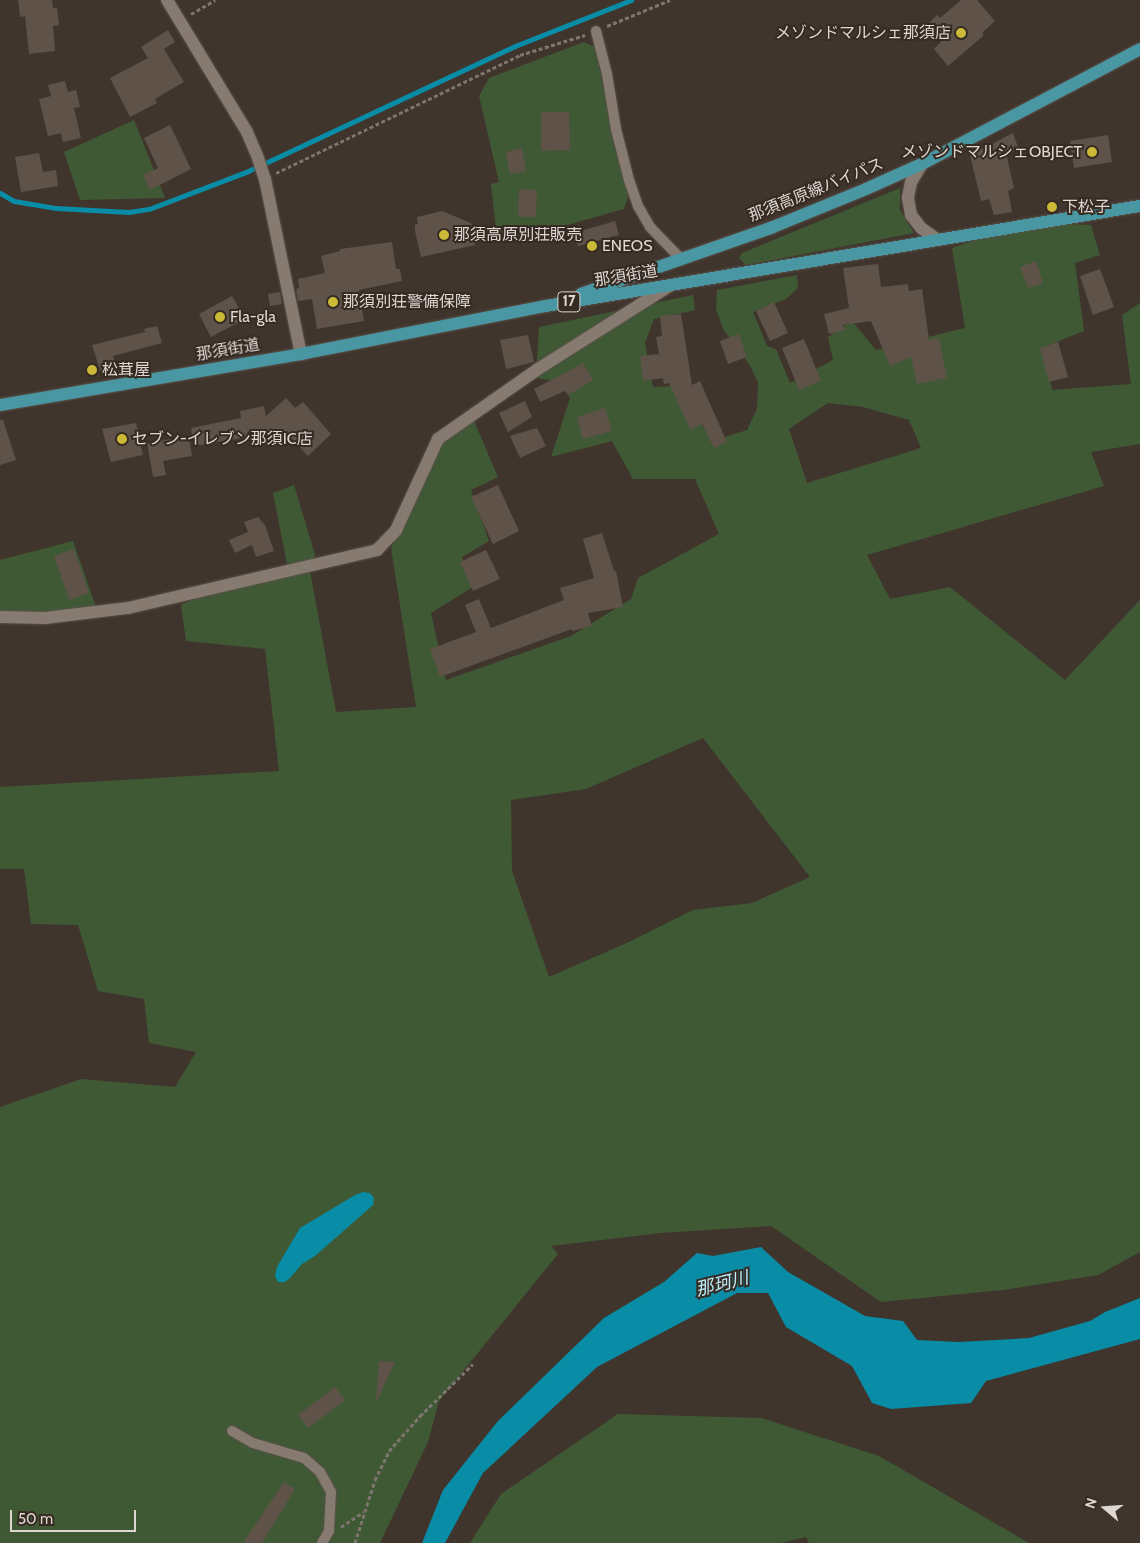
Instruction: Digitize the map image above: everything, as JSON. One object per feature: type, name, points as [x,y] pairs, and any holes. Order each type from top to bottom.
[{"type":"main road","name":"那須高原線バイパス","points":[[546,306],[773,227],[922,164],[1140,49]]},
{"type":"main road","name":"那須街道","points":[[0,405],[301,354],[546,306],[1140,206]]},
{"type":"street","points":[[167,0],[247,132],[257,155],[264,177],[301,354]]},
{"type":"street","points":[[922,164],[911,182],[908,198],[912,215],[922,228],[938,240]]},
{"type":"street","points":[[0,617],[44,618],[128,608],[377,550],[396,530],[438,439],[538,368],[671,285]]},
{"type":"lane","points":[[596,31],[607,74],[625,163],[638,206],[650,227],[682,260]]},
{"type":"lane","points":[[232,1431],[253,1444],[304,1458],[320,1472],[332,1492],[329,1531],[322,1543]]},
{"type":"path","points":[[180,21],[215,0]]},
{"type":"path","points":[[264,177],[520,55],[596,31],[670,0]]},
{"type":"path","points":[[354,1543],[375,1480],[390,1451],[420,1416],[473,1364]]},
{"type":"path","points":[[329,1531],[337,1530],[363,1512]]},
{"type":"green space","points":[[584,42],[595,47],[628,197],[624,209],[511,241],[496,229],[491,184],[499,182],[479,96],[489,78]]},
{"type":"green space","points":[[134,120],[165,198],[80,200],[64,152]]},
{"type":"green space","points":[[900,188],[900,210],[914,233],[746,265],[739,258],[742,253]]},
{"type":"green space","points":[[1065,224],[1091,225],[1100,255],[1075,263],[1084,331],[1044,347],[1052,390],[1131,384],[1122,315],[1140,303],[1140,444],[1091,452],[1104,486],[867,555],[890,599],[950,587],[1065,680],[1140,600],[1140,1252],[1098,1275],[1003,1290],[881,1302],[771,1226],[660,1233],[551,1246],[558,1254],[439,1401],[428,1442],[380,1543],[0,1543],[0,1107],[81,1079],[175,1087],[196,1052],[149,1043],[144,999],[98,991],[78,925],[31,924],[24,869],[0,869],[0,787],[279,771],[265,649],[186,641],[181,605],[206,593],[289,574],[273,493],[294,485],[315,555],[310,571],[336,712],[416,707],[391,548],[443,443],[474,421],[498,477],[471,490],[489,541],[462,557],[473,587],[431,613],[446,680],[571,636],[631,599],[638,578],[719,534],[695,479],[633,479],[612,441],[551,457],[570,398],[560,382],[536,378],[539,327],[693,295],[695,310],[654,319],[645,343],[653,387],[675,386],[713,441],[747,430],[757,409],[758,382],[749,364],[723,329],[716,309],[717,290],[797,275],[798,288],[786,299],[753,312],[767,346],[776,349],[790,383],[833,360],[828,337],[852,321],[876,350],[965,328],[952,248],[987,236]],"holes":[[[828,403],[863,407],[909,420],[921,448],[807,483],[789,429]],[[703,738],[810,877],[752,903],[693,910],[631,941],[549,977],[512,871],[511,800],[586,789]]]},
{"type":"green space","points":[[73,541],[96,607],[44,616],[0,614],[0,560]]},
{"type":"green space","points":[[618,1414],[761,1418],[879,1456],[1029,1543],[809,1543],[806,1537],[781,1543],[470,1543],[501,1494]]},
{"type":"water","points":[[363,1192],[370,1193],[374,1198],[373,1205],[315,1256],[302,1264],[290,1278],[285,1282],[278,1282],[275,1276],[277,1267],[300,1228]]},
{"type":"water","name":"那珂川","points":[[761,1247],[788,1272],[865,1316],[903,1321],[917,1340],[959,1342],[1029,1338],[1090,1321],[1105,1312],[1140,1298],[1140,1339],[986,1381],[971,1403],[891,1409],[872,1403],[852,1366],[786,1327],[768,1293],[737,1293],[597,1367],[483,1473],[445,1543],[422,1543],[443,1490],[498,1421],[604,1318],[664,1282],[697,1253],[713,1256]]},
{"type":"building","points":[[18,0],[52,0],[53,8],[57,8],[59,25],[53,26],[55,51],[29,54],[25,16],[20,17]]},
{"type":"building","points":[[961,0],[977,0],[995,21],[983,32],[983,36],[948,66],[934,49],[941,42],[926,26],[937,15],[940,18]]},
{"type":"building","points":[[168,30],[175,42],[164,49],[184,82],[155,99],[157,103],[130,117],[110,78],[148,58],[141,47]]},
{"type":"building","points":[[65,81],[68,92],[76,90],[80,107],[74,108],[81,138],[63,142],[61,133],[48,136],[39,99],[51,96],[48,85]]},
{"type":"building","points":[[541,112],[569,112],[570,150],[541,151]]},
{"type":"building","points":[[170,125],[191,169],[150,190],[143,175],[158,168],[144,138]]},
{"type":"building","points":[[1013,133],[1019,150],[1006,153],[1014,188],[1008,191],[1012,212],[994,215],[989,199],[981,201],[970,155]]},
{"type":"building","points":[[1108,135],[1112,162],[1074,168],[1070,141]]},
{"type":"building","points":[[522,148],[526,171],[510,174],[506,152]]},
{"type":"building","points":[[39,153],[43,172],[56,170],[58,186],[21,192],[15,157]]},
{"type":"building","points":[[519,189],[537,190],[536,217],[518,217]]},
{"type":"building","points":[[442,211],[471,223],[475,245],[421,257],[415,231],[415,225],[418,224],[417,217]]},
{"type":"building","points":[[615,221],[619,235],[578,246],[574,233]]},
{"type":"building","points":[[392,242],[396,269],[400,269],[402,281],[359,290],[364,321],[317,329],[312,299],[298,301],[296,289],[299,288],[298,279],[325,273],[321,256],[340,251],[340,249]]},
{"type":"building","points":[[1036,261],[1043,283],[1028,288],[1020,267]]},
{"type":"building","points":[[878,264],[881,287],[908,284],[909,291],[922,289],[929,340],[939,338],[947,378],[917,384],[911,357],[890,366],[871,321],[843,325],[845,330],[829,334],[824,314],[849,308],[843,268]]},
{"type":"building","points":[[1100,269],[1114,307],[1093,315],[1080,276]]},
{"type":"building","points":[[280,292],[282,304],[270,306],[268,294]]},
{"type":"building","points":[[232,296],[245,319],[211,337],[199,314]]},
{"type":"building","points":[[774,302],[788,333],[770,341],[756,311]]},
{"type":"building","points":[[681,314],[692,385],[700,381],[727,442],[714,448],[702,424],[690,429],[669,383],[664,384],[663,378],[643,381],[640,356],[659,354],[656,337],[662,336],[660,316]]},
{"type":"building","points":[[157,326],[162,343],[113,356],[117,367],[101,373],[92,345],[145,332],[144,329]]},
{"type":"building","points":[[739,334],[747,357],[728,364],[720,341]]},
{"type":"building","points":[[528,335],[534,362],[506,369],[500,340]]},
{"type":"building","points":[[804,339],[821,381],[799,390],[782,348]]},
{"type":"building","points":[[1058,342],[1068,377],[1049,382],[1040,348]]},
{"type":"building","points":[[583,363],[593,380],[568,395],[565,391],[540,402],[534,389]]},
{"type":"building","points":[[286,398],[295,408],[303,402],[331,434],[308,456],[285,431],[194,446],[191,428],[241,418],[240,411],[264,406],[266,416]]},
{"type":"building","points":[[525,401],[532,417],[508,432],[499,413]]},
{"type":"building","points":[[605,408],[612,431],[583,439],[577,417]]},
{"type":"building","points":[[0,420],[3,420],[16,460],[0,465]]},
{"type":"building","points":[[136,423],[143,455],[111,462],[102,429]]},
{"type":"building","points":[[537,428],[546,446],[520,458],[510,436]]},
{"type":"building","points":[[189,436],[192,456],[163,461],[166,475],[153,477],[147,443]]},
{"type":"building","points":[[498,485],[519,531],[493,544],[471,497]]},
{"type":"building","points":[[258,517],[265,525],[274,551],[256,557],[252,545],[235,553],[229,540],[248,532],[244,522]]},
{"type":"building","points":[[602,533],[614,571],[616,571],[623,607],[588,613],[592,626],[572,631],[572,629],[440,677],[430,649],[476,632],[465,605],[479,599],[491,628],[564,600],[560,588],[594,578],[583,539]]},
{"type":"building","points":[[74,549],[89,593],[69,600],[54,556]]},
{"type":"building","points":[[486,550],[500,579],[473,591],[460,562]]},
{"type":"building","points":[[379,1361],[395,1362],[376,1400]]},
{"type":"building","points":[[335,1387],[345,1400],[308,1428],[298,1415]]},
{"type":"building","points":[[284,1482],[295,1489],[262,1543],[243,1543]]},
{"type":"waterway","points":[[0,193],[14,201],[56,208],[129,212],[149,209],[246,172],[515,46],[631,0]]},
{"type":"place","name":"メゾンドマルシェ那須店","points":[[961,33]]},
{"type":"place","name":"メゾンドマルシェOBJECT","points":[[1092,152]]},
{"type":"place","name":"下松子","points":[[1052,207]]},
{"type":"place","name":"那須高原別荘販売","points":[[444,235]]},
{"type":"place","name":"ENEOS","points":[[592,246]]},
{"type":"place","name":"那須別荘警備保障","points":[[333,302]]},
{"type":"place","name":"Fla-gla","points":[[220,317]]},
{"type":"place","name":"松茸屋","points":[[92,370]]},
{"type":"place","name":"セブン-イレブン那須IC店","points":[[122,439]]}]
